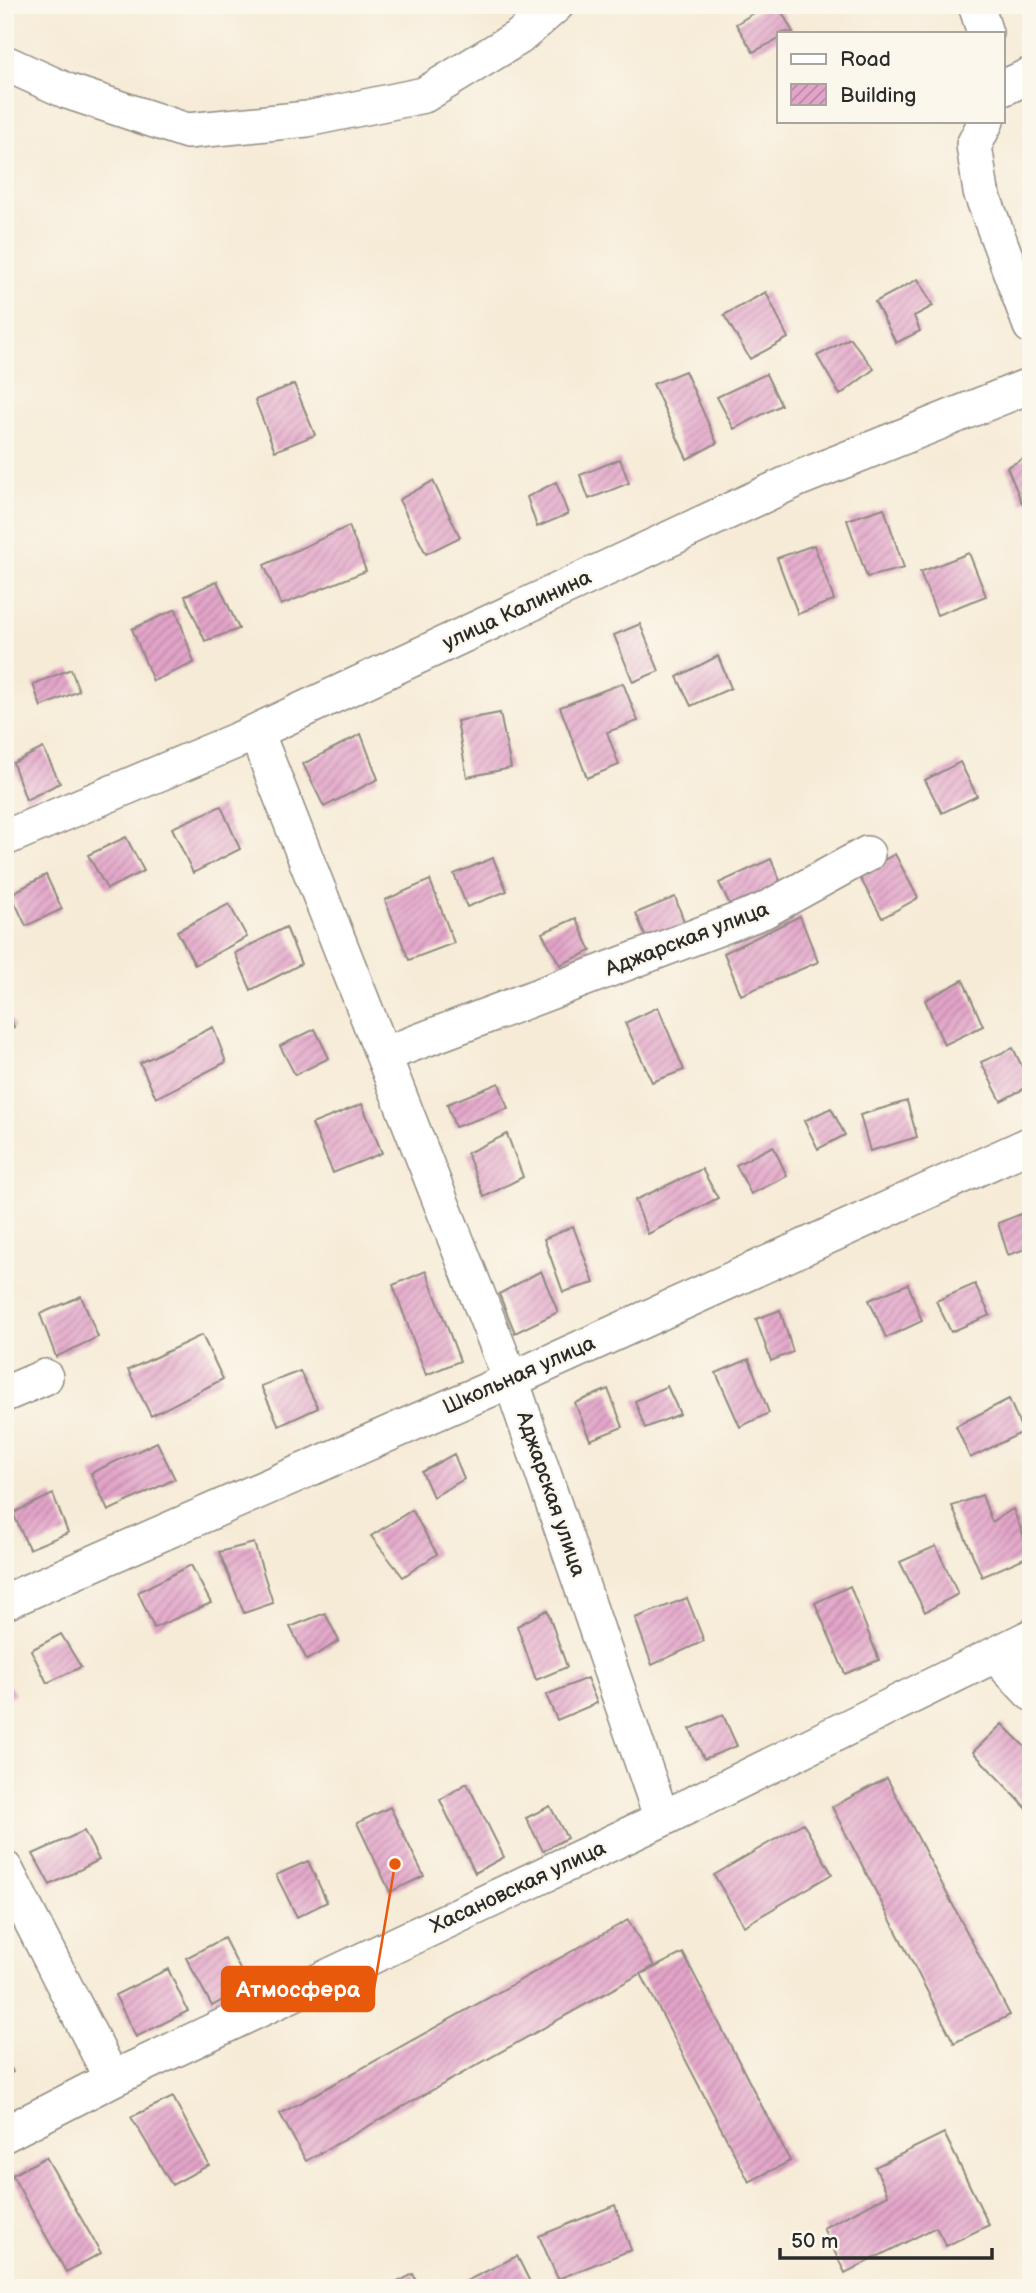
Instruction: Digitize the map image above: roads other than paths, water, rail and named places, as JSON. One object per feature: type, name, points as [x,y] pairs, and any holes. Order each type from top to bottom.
[{"type":"street","points":[[5,63],[67,91],[187,131],[307,119],[424,96],[519,37],[556,5]]},
{"type":"street","points":[[976,5],[985,32]]},
{"type":"street","points":[[1004,88],[1031,75]]},
{"type":"street","points":[[986,122],[974,145],[981,192],[1031,326]]},
{"type":"street","name":"улица Калинина","points":[[5,838],[256,732],[800,478],[1031,385]]},
{"type":"street","name":"Аджарская улица","points":[[256,732],[511,1380],[662,1819]]},
{"type":"street","name":"Аджарская улица","points":[[383,1055],[764,911],[867,854]]},
{"type":"street","name":"Школьная улица","points":[[5,1602],[511,1380],[1031,1144]]},
{"type":"street","points":[[5,1394],[45,1377]]},
{"type":"street","name":"Хасановская улица","points":[[5,2134],[112,2079],[662,1819],[1031,1637]]},
{"type":"street","points":[[995,1655],[1031,1693]]},
{"type":"street","points":[[5,1868],[112,2079]]},
{"type":"place","name":"Атмосфера","points":[[395,1864]]}]
